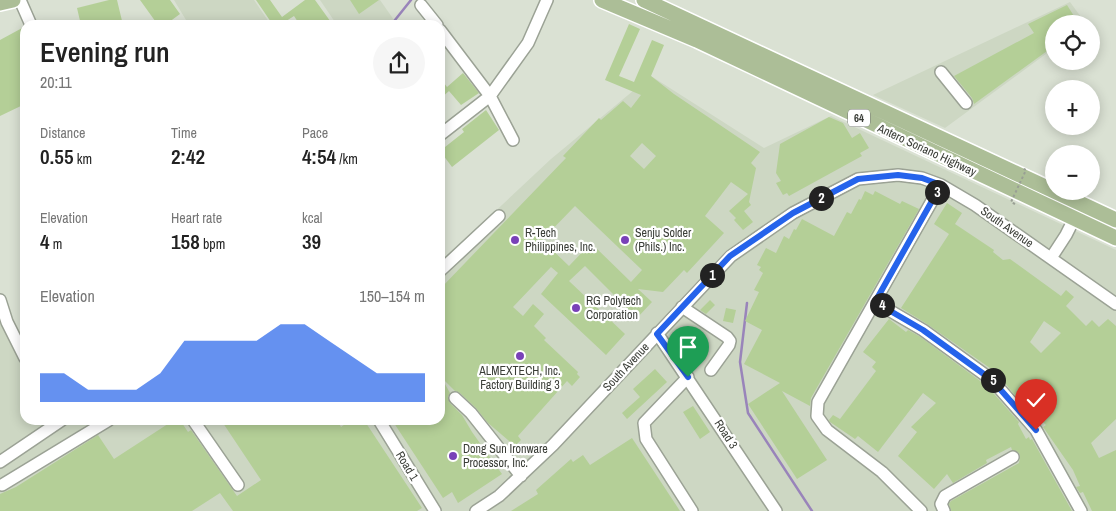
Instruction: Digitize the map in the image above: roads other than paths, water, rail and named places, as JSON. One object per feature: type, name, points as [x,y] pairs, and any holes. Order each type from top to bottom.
[{"type":"main road","points":[[0,3],[14,0]]},
{"type":"main road","name":"Antero Soriano Highway","points":[[602,0],[697,40],[1116,238]]},
{"type":"main road","name":"Antero Soriano Highway","points":[[644,0],[1045,187]]},
{"type":"main road","name":"Antero Soriano Highway","points":[[1073,200],[1116,220]]},
{"type":"street","points":[[20,0],[29,20]]},
{"type":"street","points":[[445,131],[490,96],[528,43],[547,0]]},
{"type":"street","points":[[421,5],[433,20]]},
{"type":"street","points":[[445,37],[490,96],[513,140]]},
{"type":"street","points":[[941,72],[966,103]]},
{"type":"street","name":"South Avenue","points":[[476,511],[499,496],[553,445],[730,256],[793,213],[858,179],[898,175],[922,178],[941,185],[975,205],[1116,304]]},
{"type":"street","points":[[921,511],[882,472],[827,430],[817,416],[818,402],[941,185]]},
{"type":"street","points":[[445,266],[499,216]]},
{"type":"street","points":[[1051,258],[1074,219]]},
{"type":"street","points":[[0,300],[7,322],[20,348]]},
{"type":"street","points":[[875,302],[923,330],[992,380],[1036,430],[1081,511]]},
{"type":"street","points":[[682,307],[727,337],[730,341],[711,370]]},
{"type":"street","name":"Road 3","points":[[657,334],[688,377],[774,510]]},
{"type":"street","points":[[688,377],[644,423],[646,439],[692,511]]},
{"type":"street","points":[[455,398],[471,413],[521,476]]},
{"type":"street","points":[[0,462],[55,425]]},
{"type":"street","points":[[2,485],[101,425]]},
{"type":"street","points":[[196,425],[238,485]]},
{"type":"street","name":"Road 1","points":[[382,425],[435,511]]},
{"type":"street","points":[[944,511],[941,504],[946,496],[1013,456]]},
{"type":"waterway","points":[[395,20],[411,0]]},
{"type":"waterway","points":[[747,303],[740,362],[748,413],[812,511]]},
{"type":"place","name":"R-Tech Philippines, Inc.","points":[[515,240]]},
{"type":"place","name":"Senju Solder (Phils.) Inc.","points":[[625,240]]},
{"type":"place","name":"RG Polytech Corporation","points":[[576,308]]},
{"type":"place","name":"ALMEXTECH, Inc. Factory Building 3","points":[[520,356]]},
{"type":"place","name":"Dong Sun Ironware Processor, Inc.","points":[[453,456]]}]
